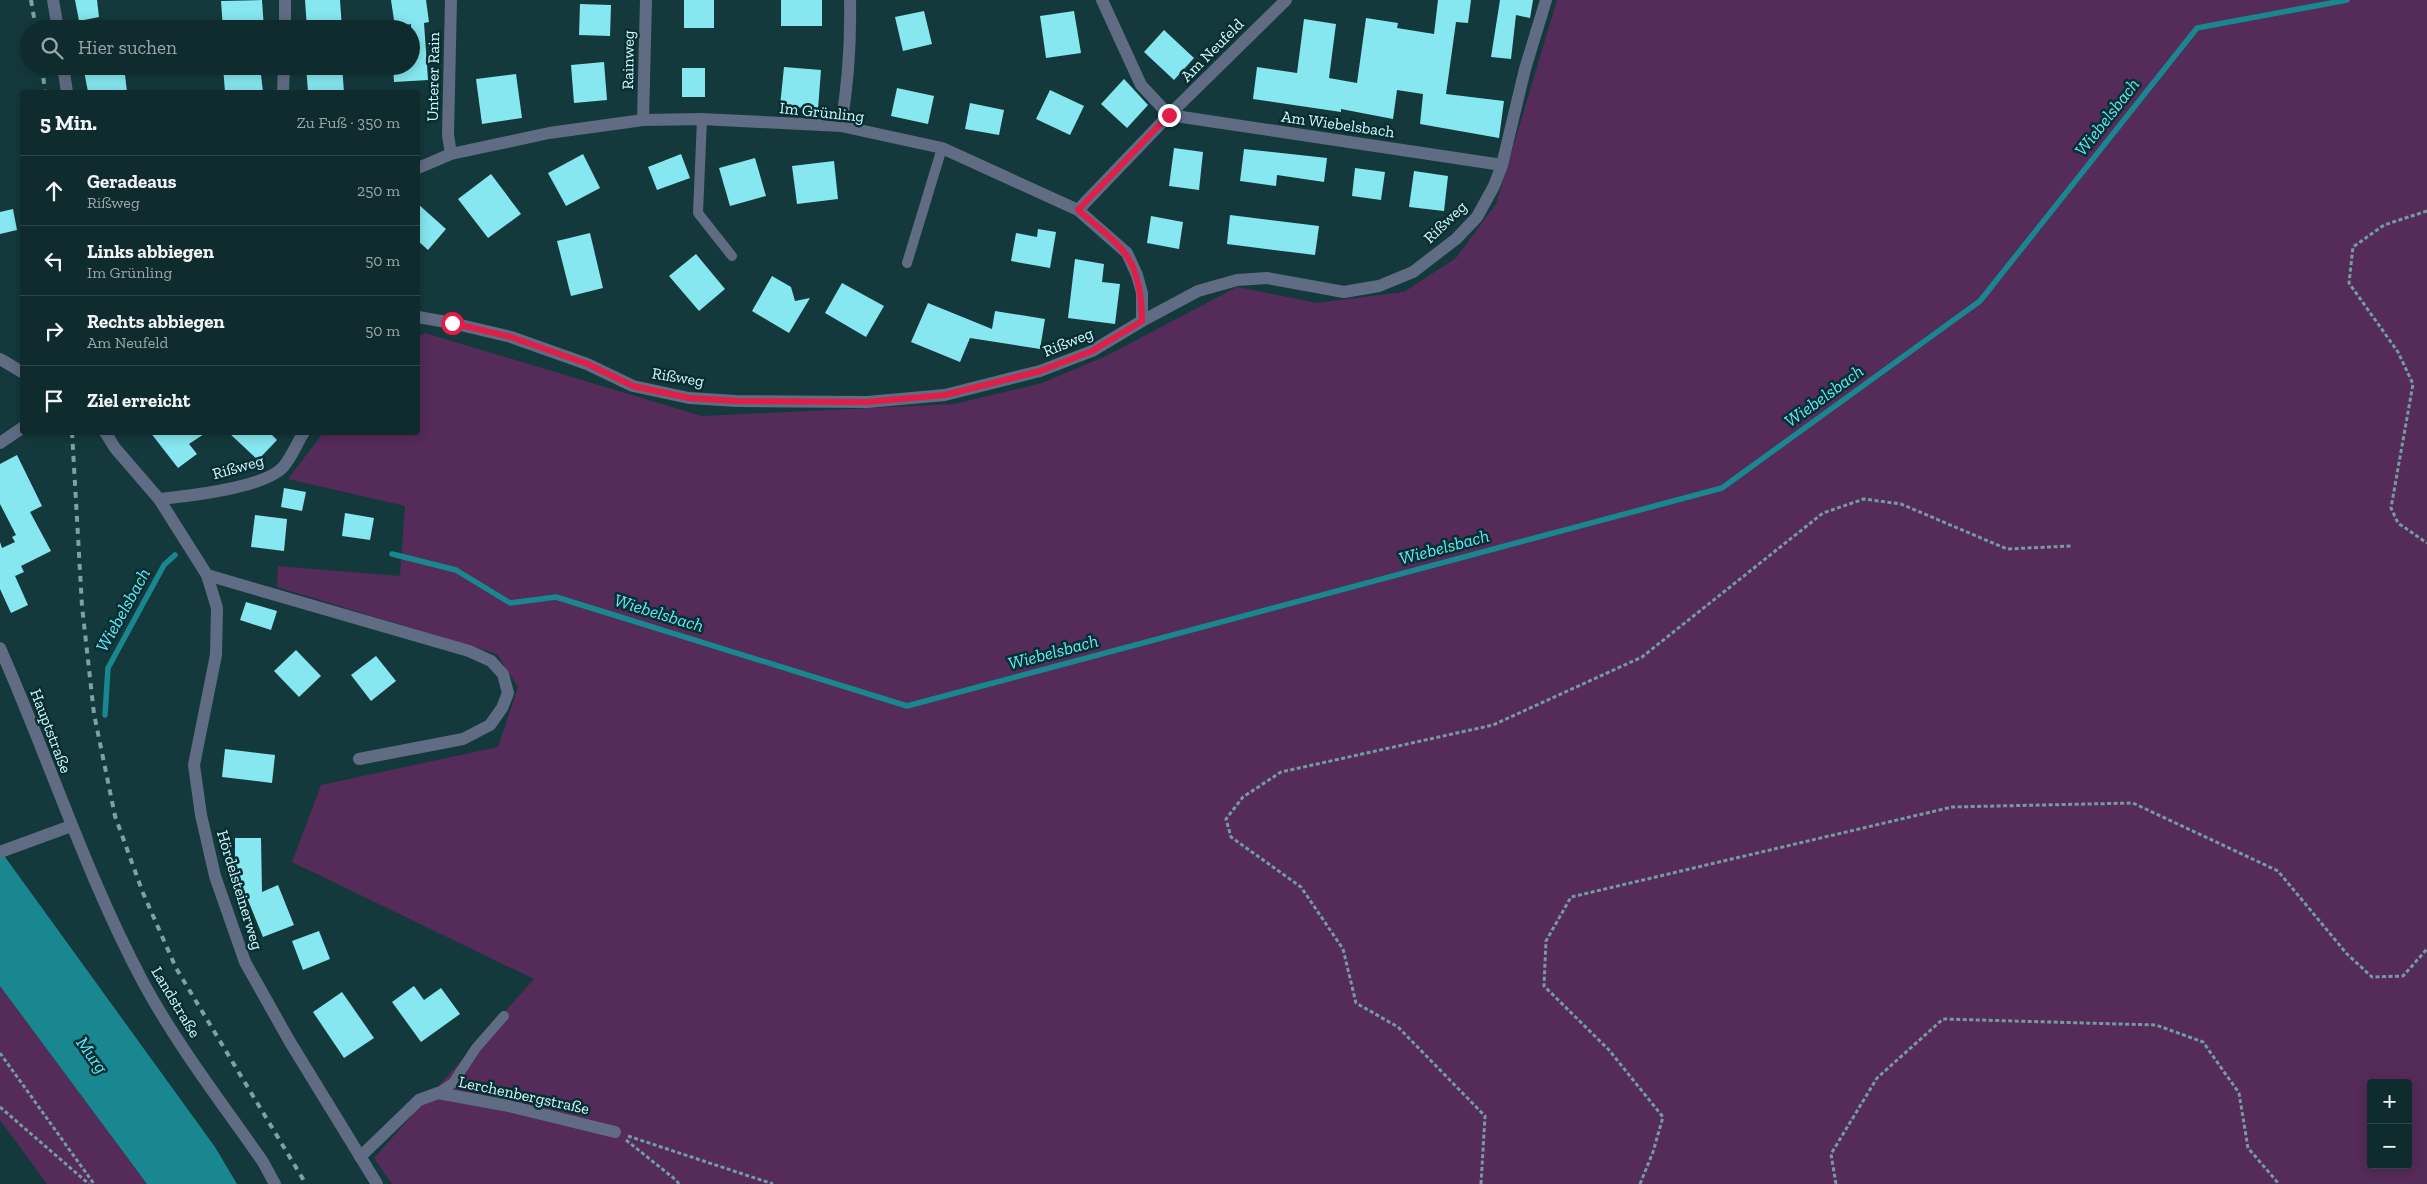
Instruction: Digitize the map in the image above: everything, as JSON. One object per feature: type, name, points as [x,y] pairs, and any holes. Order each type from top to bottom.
[{"type":"street","points":[[54,0],[57,20]]},
{"type":"street","points":[[284,20],[285,0]]},
{"type":"street","name":"Unterer Rain","points":[[451,0],[448,135],[451,154]]},
{"type":"street","name":"Rainweg","points":[[643,120],[646,0]]},
{"type":"street","points":[[842,126],[847,93],[851,35],[850,0]]},
{"type":"street","points":[[1102,0],[1141,85],[1169,115]]},
{"type":"street","name":"Am Neufeld","points":[[1078,210],[1169,115],[1286,0]]},
{"type":"street","name":"Rißweg","points":[[420,317],[511,337],[588,364],[633,386],[689,398],[736,401],[867,402],[945,395],[1040,371],[1092,351],[1198,291],[1237,280],[1267,278],[1344,292],[1379,286],[1413,272],[1456,239],[1477,217],[1494,186],[1502,165],[1525,69],[1546,0]]},
{"type":"street","points":[[64,75],[67,90]]},
{"type":"street","points":[[283,90],[284,75]]},
{"type":"street","name":"Am Wiebelsbach","points":[[1169,115],[1502,165]]},
{"type":"street","name":"Im Grünling","points":[[420,167],[451,154],[549,132],[643,120],[702,119],[842,126],[942,148],[1078,210],[1127,253],[1137,275],[1142,293],[1142,321]]},
{"type":"street","points":[[0,359],[20,371]]},
{"type":"street","points":[[0,443],[20,429]]},
{"type":"street","name":"Hördelsteinerweg","points":[[107,435],[115,448],[159,499],[207,575],[217,608],[216,655],[194,765],[201,814],[215,876],[245,962],[290,1042],[360,1157]]},
{"type":"street","name":"Rißweg","points":[[159,499],[201,494],[270,478],[284,466],[302,435]]},
{"type":"street","points":[[207,575],[469,650],[491,661],[503,674],[508,693],[502,708],[490,726],[463,739],[359,759]]},
{"type":"street","name":"Hauptstraße","points":[[0,648],[24,704],[71,826]]},
{"type":"street","points":[[0,852],[43,838],[71,826]]},
{"type":"street","name":"Landstraße","points":[[71,826],[110,915],[144,983],[173,1031],[275,1184]]},
{"type":"street","name":"Lerchenbergstraße","points":[[360,1157],[419,1100],[438,1093],[508,1106],[616,1132]]},
{"type":"street","points":[[360,1157],[377,1184]]},
{"type":"lane","points":[[702,119],[698,214],[732,256]]},
{"type":"lane","points":[[907,263],[942,148]]},
{"type":"lane","points":[[438,1093],[453,1083],[476,1048],[504,1016]]},
{"type":"path","points":[[2427,211],[2384,225],[2352,247],[2349,283],[2398,352],[2413,384],[2391,508],[2398,523],[2427,543]]},
{"type":"path","points":[[1481,1184],[1485,1116],[1398,1027],[1356,1003],[1343,949],[1301,887],[1232,837],[1226,819],[1243,797],[1281,772],[1493,725],[1642,657],[1823,512],[1864,499],[1901,504],[2007,549],[2071,546]]},
{"type":"path","points":[[1640,1184],[1653,1152],[1663,1117],[1609,1050],[1544,986],[1546,940],[1571,897],[1952,807],[2133,803],[2278,871],[2347,954],[2372,977],[2403,976],[2427,949]]},
{"type":"path","points":[[1836,1184],[1831,1154],[1877,1078],[1943,1019],[2156,1025],[2202,1042],[2239,1093],[2248,1148],[2279,1184]]},
{"type":"path","points":[[0,1053],[94,1184]]},
{"type":"path","points":[[0,1107],[89,1184]]},
{"type":"path","points":[[616,1132],[679,1184]]},
{"type":"path","points":[[616,1132],[773,1184]]},
{"type":"shaded area","points":[[1557,0],[2427,0],[2427,1184],[392,1184],[374,1158],[534,979],[292,862],[321,785],[498,747],[518,687],[497,654],[277,587],[278,566],[400,576],[405,506],[288,479],[321,435],[420,435],[420,336],[425,333],[702,416],[954,404],[1042,383],[1106,356],[1237,287],[1317,303],[1404,292],[1456,258],[1496,204]]},
{"type":"shaded area","points":[[0,986],[147,1184],[47,1184],[0,1120]]},
{"type":"water","name":"Murg","points":[[0,850],[215,1147],[237,1184],[147,1184],[0,986]]},
{"type":"building","points":[[75,0],[97,0],[99,17],[79,20]]},
{"type":"building","points":[[262,0],[263,20],[222,20],[221,1]]},
{"type":"building","points":[[305,0],[340,0],[341,20],[306,20]]},
{"type":"building","points":[[391,0],[426,0],[429,22],[424,23],[428,80],[394,82],[394,75],[420,75],[420,20],[394,20]]},
{"type":"building","points":[[684,0],[714,0],[714,28],[684,28]]},
{"type":"building","points":[[781,0],[822,0],[822,26],[781,26]]},
{"type":"building","points":[[1438,0],[1471,0],[1468,23],[1456,22],[1446,94],[1504,101],[1499,138],[1420,124],[1423,94],[1397,90],[1393,119],[1341,109],[1341,112],[1253,99],[1257,67],[1297,73],[1304,19],[1336,24],[1329,78],[1357,83],[1366,18],[1398,23],[1397,28],[1434,34]]},
{"type":"building","points":[[1500,0],[1533,0],[1530,18],[1516,15],[1511,59],[1491,57]]},
{"type":"building","points":[[580,4],[611,5],[610,36],[579,35]]},
{"type":"building","points":[[924,11],[932,44],[903,51],[895,17]]},
{"type":"building","points":[[1074,11],[1081,53],[1046,58],[1040,16]]},
{"type":"building","points":[[1164,30],[1194,58],[1174,80],[1144,52]]},
{"type":"building","points":[[604,62],[607,100],[574,103],[571,65]]},
{"type":"building","points":[[784,67],[821,70],[818,109],[780,106]]},
{"type":"building","points":[[682,68],[705,68],[705,97],[682,97]]},
{"type":"building","points":[[516,74],[522,118],[482,124],[476,79]]},
{"type":"building","points":[[85,75],[125,75],[127,90],[88,90]]},
{"type":"building","points":[[224,75],[261,75],[263,90],[225,90]]},
{"type":"building","points":[[307,75],[343,75],[344,90],[308,90]]},
{"type":"building","points":[[1124,79],[1148,105],[1127,128],[1101,104]]},
{"type":"building","points":[[897,88],[934,96],[928,124],[891,116]]},
{"type":"building","points":[[1050,90],[1084,106],[1070,135],[1036,119]]},
{"type":"building","points":[[970,103],[1004,110],[999,135],[965,129]]},
{"type":"building","points":[[1174,148],[1203,152],[1199,190],[1169,186]]},
{"type":"building","points":[[1244,149],[1327,158],[1324,182],[1277,175],[1276,186],[1240,181]]},
{"type":"building","points":[[583,154],[600,188],[566,206],[548,173]]},
{"type":"building","points":[[681,154],[690,178],[657,190],[648,167]]},
{"type":"building","points":[[755,158],[766,196],[730,206],[719,168]]},
{"type":"building","points":[[834,161],[838,199],[797,204],[792,166]]},
{"type":"building","points":[[1355,168],[1385,172],[1381,200],[1352,196]]},
{"type":"building","points":[[1414,171],[1448,176],[1444,211],[1409,207]]},
{"type":"building","points":[[491,174],[521,214],[488,238],[458,199]]},
{"type":"building","points":[[420,206],[446,229],[428,250],[420,243]]},
{"type":"building","points":[[13,209],[17,230],[0,234],[0,212]]},
{"type":"building","points":[[1230,215],[1319,226],[1315,255],[1227,244]]},
{"type":"building","points":[[1151,216],[1183,222],[1179,249],[1147,243]]},
{"type":"building","points":[[1038,229],[1056,232],[1050,268],[1011,261],[1016,233],[1037,237]]},
{"type":"building","points":[[590,233],[603,288],[571,296],[557,241]]},
{"type":"building","points":[[696,254],[725,289],[699,311],[669,276]]},
{"type":"building","points":[[1075,259],[1104,264],[1102,282],[1120,284],[1115,324],[1068,318]]},
{"type":"building","points":[[772,276],[791,287],[795,301],[810,298],[789,333],[752,311]]},
{"type":"building","points":[[842,283],[884,306],[866,337],[825,313]]},
{"type":"building","points":[[928,303],[992,329],[995,311],[1045,319],[1040,349],[970,338],[960,362],[911,342]]},
{"type":"building","points":[[152,435],[202,435],[189,444],[197,454],[178,468]]},
{"type":"building","points":[[231,435],[272,435],[277,440],[258,460]]},
{"type":"building","points":[[17,455],[42,506],[30,512],[51,551],[21,566],[24,572],[15,576],[28,605],[11,613],[0,589],[0,542],[2,548],[15,542],[12,537],[16,535],[0,504],[0,464]]},
{"type":"building","points":[[284,488],[306,492],[302,511],[281,507]]},
{"type":"building","points":[[345,513],[374,518],[370,540],[342,536]]},
{"type":"building","points":[[255,515],[287,519],[284,551],[251,547]]},
{"type":"building","points":[[246,602],[277,611],[271,630],[240,620]]},
{"type":"building","points":[[296,650],[321,676],[299,697],[274,671]]},
{"type":"building","points":[[376,656],[396,681],[371,701],[351,675]]},
{"type":"building","points":[[225,749],[275,755],[272,783],[222,777]]},
{"type":"building","points":[[235,838],[261,838],[262,892],[278,885],[294,925],[263,937],[239,878],[235,878]]},
{"type":"building","points":[[319,931],[330,959],[303,970],[292,941]]},
{"type":"building","points":[[414,986],[424,1000],[441,988],[460,1014],[421,1042],[392,1002]]},
{"type":"building","points":[[342,992],[374,1038],[344,1058],[313,1012]]},
{"type":"waterway","name":"Wiebelsbach","points":[[392,554],[456,570],[510,603],[556,597],[907,706],[1722,488],[1980,301],[2197,28],[2347,0]]},
{"type":"waterway","name":"Wiebelsbach","points":[[105,715],[108,668],[164,565],[175,555]]},
{"type":"railway","points":[[31,0],[34,20]]},
{"type":"railway","points":[[43,75],[45,90]]},
{"type":"railway","points":[[72,435],[82,606],[94,714],[115,816],[143,893],[176,968],[306,1184]]},
{"type":"route","points":[[452,323],[511,337],[588,364],[633,386],[689,398],[736,401],[867,402],[945,395],[1040,371],[1092,351],[1142,321],[1142,293],[1137,275],[1127,253],[1078,210],[1169,115]]}]
